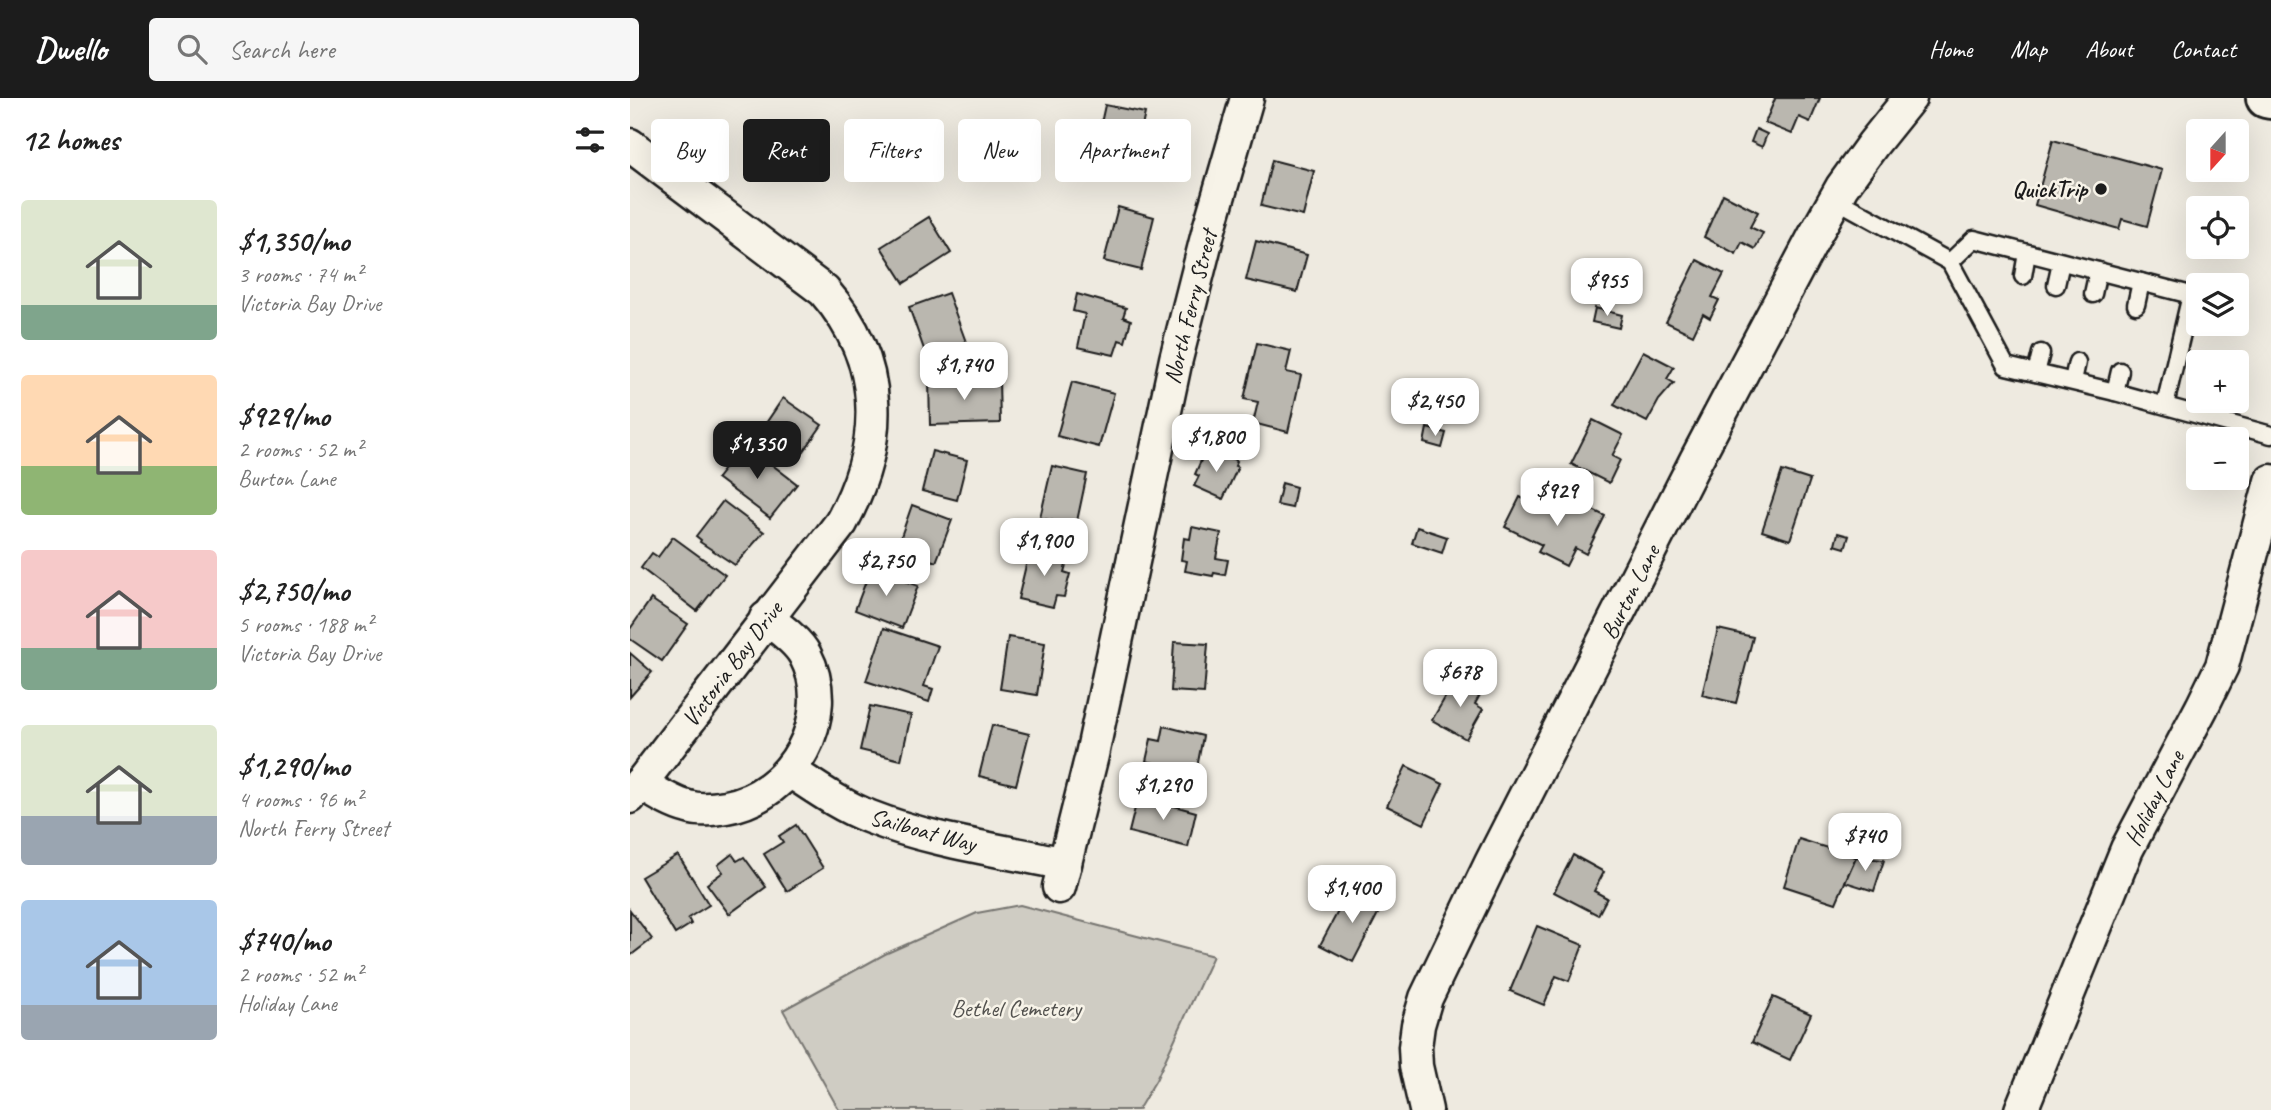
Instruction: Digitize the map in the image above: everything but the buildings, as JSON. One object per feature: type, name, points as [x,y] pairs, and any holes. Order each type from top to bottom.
[{"type":"street","name":"North Ferry Street","points":[[1062,876],[1091,755],[1176,359],[1209,229],[1247,98]]},
{"type":"street","name":"Burton Lane","points":[[1426,1110],[1416,1066],[1415,1047],[1426,998],[1491,863],[1696,460],[1835,199],[1873,144],[1910,98]]},
{"type":"street","name":"Victoria Bay Drive","points":[[630,145],[824,290],[844,313],[866,366],[872,393],[873,422],[871,449],[841,523],[635,790]]},
{"type":"street","name":"Holiday Lane","points":[[2021,1110],[2127,849],[2222,666],[2268,501]]},
{"type":"street","points":[[635,790],[689,808],[712,809],[735,806],[753,799],[771,789],[790,771],[811,730],[816,690],[804,652],[766,618]]},
{"type":"street","name":"Sailboat Way","points":[[790,771],[836,802],[903,829],[1062,876]]},
{"type":"lane","points":[[1835,199],[1950,262],[2006,366],[2073,381],[2271,435]]},
{"type":"lane","points":[[1950,262],[1974,239],[2191,295],[2165,405]]},
{"type":"lane","points":[[2023,276],[2027,253]]},
{"type":"lane","points":[[2056,285],[2061,262]]},
{"type":"lane","points":[[2093,294],[2098,271]]},
{"type":"lane","points":[[2136,305],[2141,282]]},
{"type":"lane","points":[[2006,366],[2010,344]]},
{"type":"lane","points":[[2036,373],[2041,353]]},
{"type":"lane","points":[[2073,381],[2077,362]]},
{"type":"lane","points":[[2115,392],[2120,371]]},
{"type":"green space","name":"Bethel Cemetery","points":[[1020,905],[1213,956],[1156,1080],[1138,1110],[839,1110],[783,1010],[885,954],[977,913]]},
{"type":"place","name":"QuickTrip","points":[[2101,189]]}]
